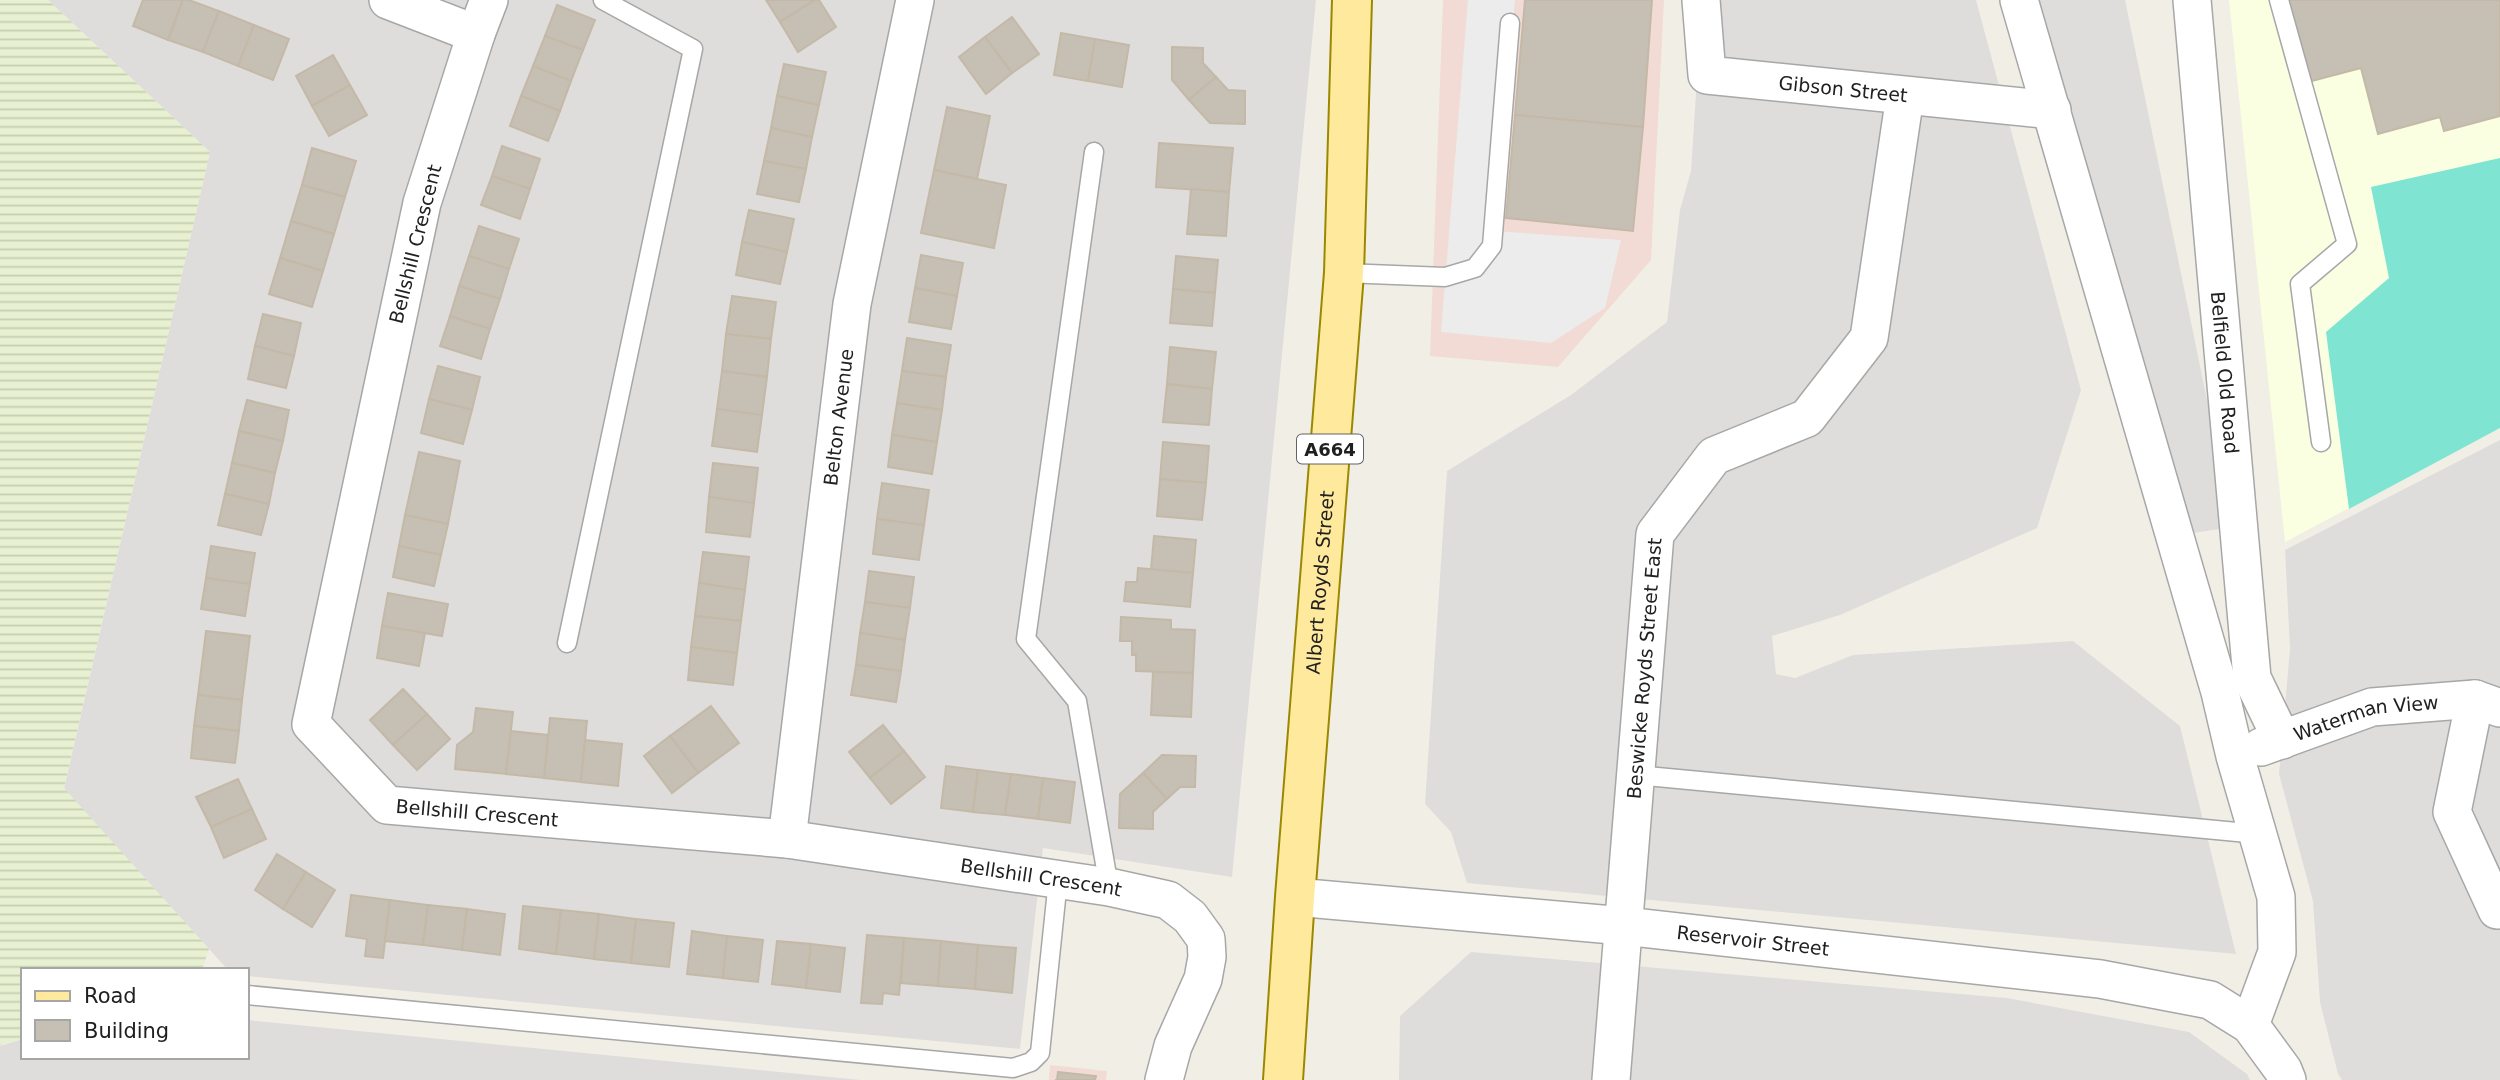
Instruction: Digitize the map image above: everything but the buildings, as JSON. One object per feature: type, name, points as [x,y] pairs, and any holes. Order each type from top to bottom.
[{"type":"main road","name":"Albert Royds Street","points":[[1283,1080],[1344,273],[1352,0]]},
{"type":"street","points":[[388,0],[476,34]]},
{"type":"street","name":"Bellshill Crescent","points":[[489,0],[422,203],[311,724],[387,805],[787,839],[1109,887],[1168,900],[1190,917],[1206,939],[1207,957],[1203,979],[1173,1046],[1164,1080]]},
{"type":"street","name":"Belton Avenue","points":[[787,839],[852,304],[915,0]]},
{"type":"street","name":"Gibson Street","points":[[1701,0],[1707,75],[2052,110]]},
{"type":"street","points":[[2019,0],[2220,692],[2235,756],[2276,897],[2277,952],[2250,1025],[2283,1070],[2287,1080]]},
{"type":"street","name":"Belfield Old Road","points":[[2192,0],[2252,678],[2282,740]]},
{"type":"street","name":"Beswicke Royds Street East","points":[[1611,1080],[1655,534],[1714,456],[1807,418],[1870,338],[1905,96]]},
{"type":"street","points":[[2488,704],[2452,812],[2497,910]]},
{"type":"street","name":"Waterman View","points":[[2235,756],[2372,707],[2488,704]]},
{"type":"street","name":"Reservoir Street","points":[[1295,897],[1624,926],[2100,979],[2210,1000],[2250,1025]]},
{"type":"lane","points":[[567,643],[693,49],[603,0]]},
{"type":"lane","points":[[2279,0],[2347,244],[2300,284],[2321,442]]},
{"type":"lane","points":[[1344,273],[1445,277],[1475,268],[1492,246],[1510,23]]},
{"type":"lane","points":[[1094,152],[1026,639],[1077,701],[1109,887]]},
{"type":"lane","points":[[1636,775],[2258,835]]},
{"type":"lane","points":[[248,995],[1013,1068],[1031,1062],[1040,1052],[1058,880]]},
{"type":"shaded area","points":[[0,0],[48,0],[210,152],[64,788],[209,949],[203,968],[21,968],[21,1040],[0,1045]]},
{"type":"shaded area","points":[[48,0],[1316,0],[1232,877],[1043,848],[1020,1049],[248,976],[248,968],[226,968],[64,789],[210,152]]},
{"type":"shaded area","points":[[1443,0],[1664,0],[1651,260],[1558,367],[1430,356]]},
{"type":"shaded area","points":[[1468,0],[1515,0],[1494,231],[1621,240],[1605,308],[1551,343],[1441,332]]},
{"type":"shaded area","points":[[1702,0],[1976,0],[2081,390],[2037,528],[1840,615],[1772,636],[1776,674],[1795,678],[1853,655],[2073,641],[2180,726],[2236,954],[1467,883],[1451,832],[1425,804],[1447,471],[1571,395],[1667,322],[1680,210],[1691,171]]},
{"type":"shaded area","points":[[2028,0],[2125,0],[2233,527],[2180,535]]},
{"type":"shaded area","points":[[2229,0],[2500,0],[2500,428],[2285,542]]},
{"type":"shaded area","points":[[2500,158],[2500,428],[2349,509],[2326,332],[2389,278],[2371,187]]},
{"type":"shaded area","points":[[2500,440],[2500,1080],[2342,1080],[2338,1074],[2320,1002],[2313,901],[2279,774],[2290,649],[2285,550]]},
{"type":"shaded area","points":[[1471,952],[2007,998],[2189,1032],[2247,1074],[2250,1080],[1399,1080],[1400,1016]]},
{"type":"shaded area","points":[[248,1020],[861,1080],[0,1080],[0,1046],[21,1040],[21,1059],[248,1059]]},
{"type":"shaded area","points":[[1050,1065],[1107,1071],[1106,1080],[1049,1080]]}]
